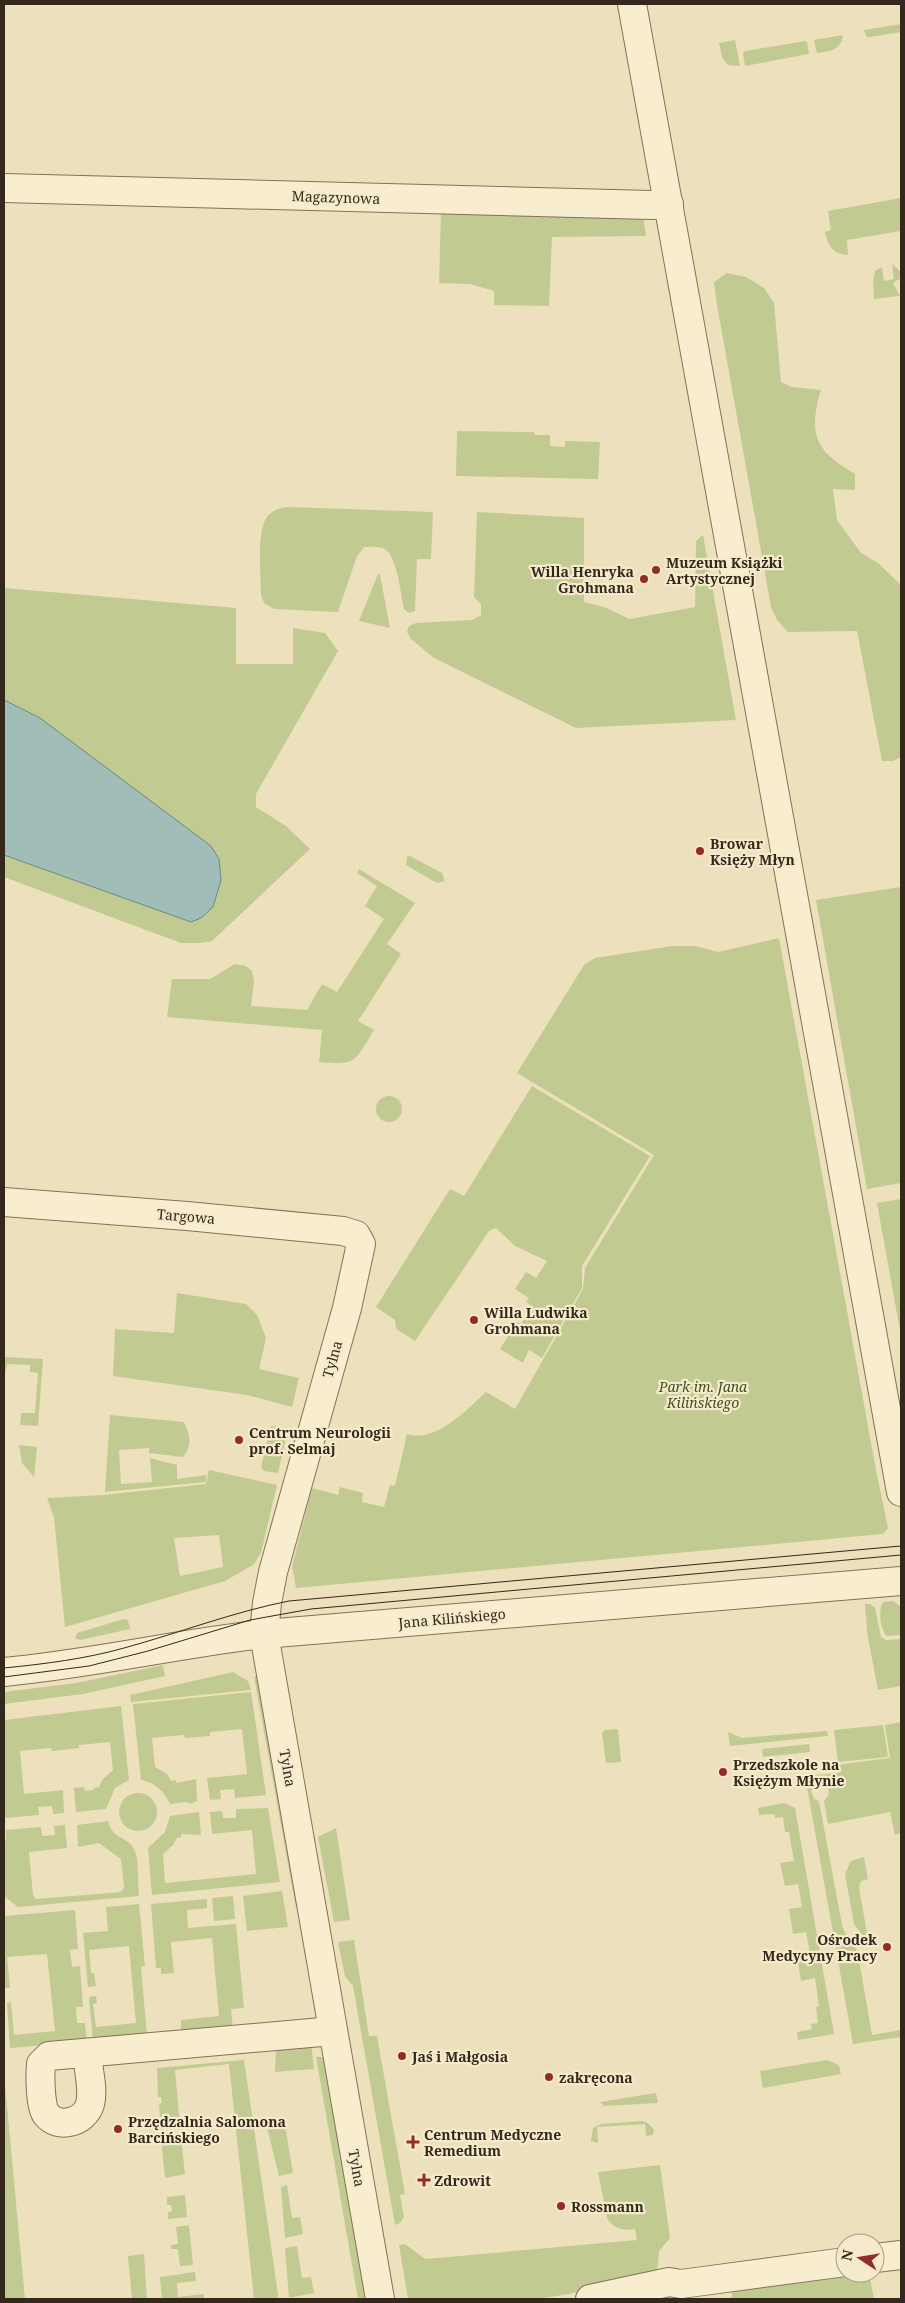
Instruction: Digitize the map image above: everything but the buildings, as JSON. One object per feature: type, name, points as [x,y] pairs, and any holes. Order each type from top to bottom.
[{"type":"street","points":[[632,4],[901,1492]]},
{"type":"street","name":"Magazynowa","points":[[4,188],[668,204]]},
{"type":"street","name":"Targowa","points":[[4,1202],[187,1216],[343,1231],[356,1236],[362,1244]]},
{"type":"street","name":"Tylna","points":[[362,1244],[347,1308],[273,1572],[264,1634],[380,2299]]},
{"type":"street","name":"Jana Kilińskiego","points":[[4,1672],[53,1667],[174,1646],[264,1634],[901,1581]]},
{"type":"street","points":[[87,2054],[333,2031]]},
{"type":"street","points":[[885,2257],[901,2255]]},
{"type":"street","points":[[590,2299],[669,2282],[688,2283],[835,2263]]},
{"type":"green space","points":[[901,24],[901,32],[867,37],[864,30]]},
{"type":"green space","points":[[843,35],[837,47],[830,51],[817,53],[814,40]]},
{"type":"green space","points":[[735,40],[740,66],[728,65],[722,57],[719,43]]},
{"type":"green space","points":[[807,42],[809,54],[745,66],[743,54],[745,51]]},
{"type":"green space","points":[[901,198],[901,231],[847,240],[848,255],[838,253],[832,248],[825,232],[831,230],[828,211]]},
{"type":"green space","points":[[441,211],[643,216],[646,236],[552,237],[549,306],[494,305],[494,291],[470,284],[439,283]]},
{"type":"green space","points":[[892,264],[901,272],[901,278],[893,283],[900,296],[874,299],[873,280],[875,271],[882,267],[884,281],[894,279]]},
{"type":"green space","points":[[727,273],[746,277],[764,288],[774,303],[781,382],[792,387],[821,390],[815,418],[815,430],[818,440],[831,457],[855,474],[855,490],[833,489],[837,520],[861,553],[878,563],[901,585],[901,757],[893,761],[882,761],[857,631],[788,632],[777,620],[771,607],[717,305],[714,282]]},
{"type":"green space","points":[[457,431],[534,432],[535,435],[550,435],[550,446],[565,447],[565,441],[600,442],[598,479],[456,476]]},
{"type":"green space","points":[[288,507],[433,512],[431,559],[417,559],[415,611],[409,613],[404,609],[393,561],[387,551],[376,547],[364,547],[357,556],[338,612],[274,609],[264,603],[261,595],[261,533],[267,517],[271,513]]},
{"type":"green space","points":[[477,512],[584,518],[584,602],[604,607],[630,619],[695,607],[696,541],[703,535],[736,720],[576,728],[434,658],[411,639],[407,632],[409,626],[416,623],[472,620],[481,615],[481,604],[474,597]]},
{"type":"green space","points":[[378,574],[380,575],[390,628],[359,621]]},
{"type":"green space","points":[[4,588],[236,608],[236,664],[293,664],[293,628],[325,633],[338,651],[256,794],[256,807],[286,826],[310,849],[212,941],[181,943],[4,877]]},
{"type":"green space","points":[[410,856],[442,873],[445,881],[437,883],[406,865],[407,857]]},
{"type":"green space","points":[[359,869],[415,903],[387,944],[401,954],[358,1021],[374,1030],[363,1049],[354,1059],[341,1063],[319,1062],[322,1030],[167,1017],[172,979],[210,979],[235,964],[246,966],[252,971],[254,981],[251,1006],[307,1010],[322,984],[337,992],[384,919],[365,906],[377,886],[357,873]]},
{"type":"green space","points":[[901,887],[901,1183],[867,1189],[816,900]]},
{"type":"green space","name":"Park im. Jana Kilińskiego","points":[[779,938],[888,1528],[883,1534],[296,1588],[292,1566],[312,1488],[338,1495],[340,1487],[363,1493],[362,1502],[384,1507],[390,1485],[395,1486],[407,1434],[418,1436],[440,1429],[460,1416],[486,1392],[515,1409],[583,1289],[585,1268],[654,1155],[517,1073],[584,965],[595,958],[672,946],[695,946],[718,952]]},
{"type":"green space","points":[[532,1086],[650,1156],[582,1266],[582,1288],[542,1358],[529,1350],[523,1363],[500,1349],[517,1322],[521,1324],[532,1306],[526,1302],[529,1298],[515,1289],[526,1272],[536,1278],[547,1261],[515,1246],[496,1228],[489,1231],[415,1341],[396,1329],[395,1320],[376,1307],[450,1189],[464,1196]]},
{"type":"green space","points":[[389,1096],[398,1100],[402,1109],[398,1118],[389,1122],[380,1118],[376,1109],[380,1100]]},
{"type":"green space","points":[[901,1199],[901,1336],[877,1203]]},
{"type":"green space","points":[[177,1293],[246,1304],[257,1315],[266,1338],[259,1369],[299,1378],[292,1407],[247,1395],[113,1376],[115,1329],[174,1333]]},
{"type":"green space","points":[[4,1357],[43,1359],[38,1426],[20,1425],[21,1413],[35,1413],[38,1373],[30,1372],[30,1365],[7,1364],[4,1380]]},
{"type":"green space","points":[[110,1415],[184,1422],[189,1436],[188,1448],[183,1457],[149,1453],[149,1448],[119,1450],[121,1484],[152,1482],[150,1458],[177,1465],[177,1479],[206,1475],[206,1482],[105,1492]]},
{"type":"green space","points":[[271,1426],[288,1429],[278,1473],[264,1471],[261,1467]]},
{"type":"green space","points":[[19,1445],[37,1447],[34,1477],[22,1463]]},
{"type":"green space","points":[[209,1470],[277,1485],[261,1553],[253,1565],[225,1581],[65,1627],[54,1517],[47,1498],[103,1495],[206,1484]],"holes":[[[219,1535],[223,1567],[180,1576],[174,1538]]]},
{"type":"green space","points":[[893,1601],[901,1607],[901,1635],[887,1636],[881,1625],[881,1606],[883,1602]]},
{"type":"green space","points":[[865,1604],[870,1604],[875,1608],[881,1637],[886,1640],[901,1639],[901,1686],[878,1690],[867,1632]]},
{"type":"green space","points":[[124,1619],[128,1620],[130,1629],[80,1640],[75,1638],[77,1633]]},
{"type":"green space","points":[[163,1665],[165,1676],[83,1694],[4,1704],[4,1692],[76,1683]]},
{"type":"green space","points":[[233,1672],[248,1681],[251,1690],[131,1702],[130,1695]]},
{"type":"green space","points":[[261,1674],[304,1907],[296,1908],[255,1682],[255,1676]]},
{"type":"green space","points":[[251,1692],[266,1795],[235,1798],[234,1789],[220,1790],[221,1799],[210,1800],[207,1778],[247,1774],[242,1729],[210,1732],[210,1736],[185,1738],[184,1735],[152,1738],[155,1767],[167,1774],[171,1781],[176,1780],[176,1783],[196,1779],[197,1801],[190,1804],[187,1802],[170,1804],[158,1788],[151,1783],[141,1780],[133,1704]]},
{"type":"green space","points":[[121,1706],[129,1780],[115,1788],[106,1809],[76,1812],[74,1788],[84,1787],[85,1791],[94,1790],[94,1788],[99,1787],[102,1780],[113,1770],[110,1742],[79,1745],[79,1748],[52,1751],[51,1748],[20,1751],[24,1794],[63,1790],[64,1813],[53,1814],[52,1806],[38,1807],[39,1815],[4,1818],[4,1720]]},
{"type":"green space","points":[[901,1722],[901,1833],[895,1835],[890,1812],[828,1824],[824,1801],[829,1794],[828,1788],[818,1785],[811,1791],[814,1799],[819,1801],[842,1925],[858,1954],[872,2035],[901,2030],[901,2037],[853,2044],[805,1776],[838,1773],[837,1765],[890,1758],[885,1725]]},
{"type":"green space","points":[[883,1725],[888,1757],[838,1762],[834,1730]]},
{"type":"green space","points":[[618,1729],[621,1762],[606,1763],[602,1733],[605,1730]]},
{"type":"green space","points":[[827,1731],[828,1736],[730,1746],[728,1732],[742,1738]]},
{"type":"green space","points":[[809,1744],[810,1752],[763,1757],[762,1749]]},
{"type":"green space","points":[[138,1793],[151,1799],[157,1812],[151,1825],[138,1831],[125,1825],[119,1812],[125,1799]]},
{"type":"green space","points":[[784,1803],[795,1808],[834,2034],[798,2040],[797,2032],[812,2029],[811,2024],[818,2023],[816,2007],[819,2006],[815,1978],[801,1981],[797,1957],[810,1954],[806,1932],[793,1934],[789,1909],[802,1907],[798,1884],[785,1886],[780,1863],[794,1861],[789,1832],[785,1832],[783,1817],[775,1818],[774,1814],[759,1815],[758,1808]]},
{"type":"green space","points":[[268,1808],[280,1882],[152,1895],[148,1848],[165,1832],[170,1816],[199,1812],[201,1835],[181,1834],[181,1837],[177,1838],[173,1845],[163,1854],[165,1883],[256,1874],[252,1830],[212,1834],[210,1812],[222,1811],[223,1818],[236,1818],[236,1809]]},
{"type":"green space","points":[[108,1821],[113,1831],[128,1842],[136,1853],[139,1896],[18,1907],[4,1896],[4,1841],[6,1841],[6,1830],[41,1827],[42,1836],[55,1835],[54,1826],[65,1825],[67,1848],[29,1852],[33,1895],[36,1899],[121,1892],[124,1887],[121,1859],[99,1843],[78,1847],[77,1825]]},
{"type":"green space","points":[[336,1828],[350,1920],[334,1922],[318,1837]]},
{"type":"green space","points":[[864,1857],[868,1879],[861,1881],[859,1888],[869,1944],[854,1924],[845,1874],[851,1861]]},
{"type":"green space","points":[[282,1891],[288,1927],[247,1931],[243,1896]]},
{"type":"green space","points":[[233,1896],[235,1919],[214,1921],[212,1898]]},
{"type":"green space","points":[[207,1899],[207,1908],[187,1910],[188,1928],[236,1924],[244,2008],[231,2009],[233,2029],[181,2033],[181,2020],[219,2016],[212,1938],[171,1942],[174,1973],[161,1974],[161,1968],[156,1968],[151,1904]]},
{"type":"green space","points":[[139,1904],[145,1966],[141,1967],[147,2036],[93,2041],[89,1997],[96,1996],[97,2003],[93,2004],[96,2027],[136,2023],[129,1946],[89,1950],[91,1973],[94,1973],[96,1986],[88,1987],[83,1933],[108,1931],[106,1907]]},
{"type":"green space","points":[[75,1910],[78,1949],[70,1950],[72,1967],[80,1966],[83,2007],[76,2007],[77,2023],[85,2023],[87,2042],[10,2048],[7,2003],[11,2002],[14,2035],[55,2031],[47,1954],[7,1957],[10,1988],[5,1988],[4,1916]]},
{"type":"green space","points":[[354,1940],[369,2036],[377,2036],[405,2194],[400,2195],[404,2217],[400,2223],[395,2225],[353,1986],[345,1976],[338,1942]]},
{"type":"green space","points":[[311,2042],[314,2069],[275,2072],[276,2048]]},
{"type":"green space","points":[[316,2057],[323,2057],[366,2299],[358,2299]]},
{"type":"green space","points":[[244,2060],[278,2299],[254,2299],[229,2064],[175,2070],[180,2127],[162,2129],[163,2117],[160,2117],[159,2104],[162,2103],[161,2097],[158,2097],[157,2068]]},
{"type":"green space","points":[[827,2060],[839,2065],[841,2074],[763,2088],[760,2071]]},
{"type":"green space","points":[[4,2074],[25,2299],[4,2299]]},
{"type":"green space","points":[[656,2093],[658,2103],[604,2106],[600,2102]]},
{"type":"green space","points":[[284,2120],[293,2173],[279,2176],[266,2123]]},
{"type":"green space","points":[[642,2121],[648,2123],[654,2130],[653,2135],[646,2136],[645,2124],[597,2127],[598,2143],[591,2141],[593,2128],[601,2124]]},
{"type":"green space","points":[[181,2137],[185,2174],[165,2178],[161,2139]]},
{"type":"green space","points":[[660,2165],[670,2238],[659,2251],[657,2273],[569,2294],[537,2299],[408,2299],[399,2245],[405,2244],[425,2259],[637,2240],[635,2229],[619,2228],[613,2225],[607,2218],[598,2172]]},
{"type":"green space","points":[[287,2185],[292,2218],[300,2217],[303,2234],[285,2238],[281,2187]]},
{"type":"green space","points":[[185,2195],[187,2217],[168,2219],[168,2212],[172,2211],[171,2205],[167,2205],[167,2197]]},
{"type":"green space","points":[[189,2225],[193,2265],[180,2266],[178,2249],[171,2249],[171,2245],[178,2244],[176,2227]]},
{"type":"green space","points":[[297,2246],[302,2278],[311,2277],[314,2293],[289,2298],[285,2248]]},
{"type":"green space","points":[[144,2254],[147,2299],[132,2299],[128,2256]]},
{"type":"green space","points":[[195,2272],[196,2281],[177,2283],[178,2297],[204,2294],[204,2299],[162,2299],[160,2277]]},
{"type":"green space","points":[[835,2275],[835,2283],[871,2283],[874,2299],[731,2299],[733,2290]]},
{"type":"water","points":[[4,700],[40,718],[211,846],[219,859],[221,880],[213,907],[201,918],[191,922],[4,855]]},
{"type":"tram line","points":[[4,1668],[64,1661],[109,1652],[247,1611],[289,1601],[901,1546]]},
{"type":"tram line","points":[[4,1677],[89,1666],[148,1651],[250,1620],[311,1609],[901,1555]]},
{"type":"place","name":"Muzeum Książki Artystycznej","points":[[656,570]]},
{"type":"place","name":"Willa Henryka Grohmana","points":[[644,579]]},
{"type":"place","name":"Browar Księży Młyn","points":[[700,851]]},
{"type":"place","name":"Willa Ludwika Grohmana","points":[[474,1320]]},
{"type":"place","name":"Centrum Neurologii prof. Selmaj","points":[[239,1440]]},
{"type":"place","name":"Przedszkole na Księżym Młynie","points":[[723,1772]]},
{"type":"place","name":"Ośrodek Medycyny Pracy","points":[[887,1947]]},
{"type":"place","name":"Jaś i Małgosia","points":[[402,2056]]},
{"type":"place","name":"zakręcona","points":[[549,2077]]},
{"type":"place","name":"Przędzalnia Salomona Barcińskiego","points":[[118,2129]]},
{"type":"place","name":"Centrum Medyczne Remedium","points":[[413,2142]]},
{"type":"place","name":"Zdrowit","points":[[424,2180]]},
{"type":"place","name":"Rossmann","points":[[561,2206]]}]
